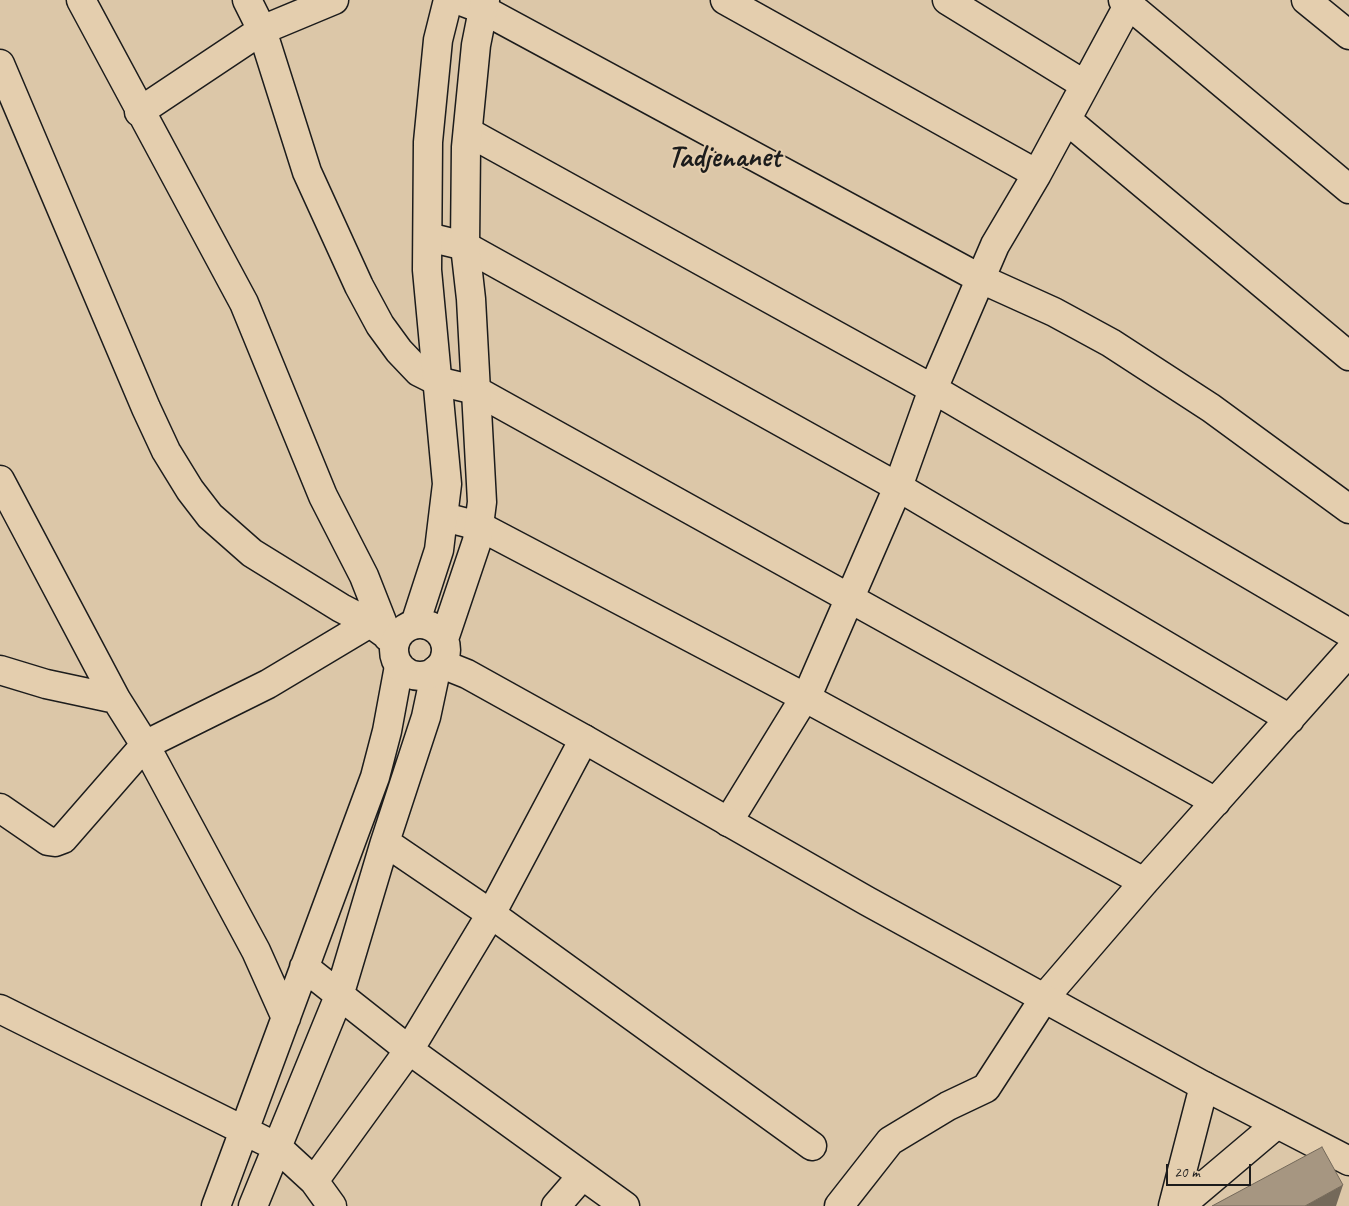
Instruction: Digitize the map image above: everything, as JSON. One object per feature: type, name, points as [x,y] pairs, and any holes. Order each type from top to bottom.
[{"type":"street","points":[[81,0],[139,112],[244,303],[323,496],[412,675],[429,674],[441,658]]},
{"type":"street","points":[[247,0],[262,30],[307,172],[359,286],[380,324],[399,351],[419,372],[437,381],[475,390],[1216,802]]},
{"type":"street","points":[[139,112],[262,30],[334,0]]},
{"type":"street","points":[[216,1206],[375,777],[387,731],[393,638],[439,550],[447,484],[427,270],[428,142],[438,40],[448,0]]},
{"type":"street","points":[[725,0],[1037,174]]},
{"type":"street","points":[[948,0],[1085,85]]},
{"type":"street","points":[[1306,0],[1349,35]]},
{"type":"street","points":[[728,822],[804,697],[850,600],[898,487],[933,389],[995,245],[1067,120],[1128,1],[1349,189]]},
{"type":"street","points":[[253,1206],[339,996],[385,842],[426,717],[479,526],[482,502],[471,299],[465,246],[468,132],[476,45],[475,3],[981,279],[1054,312],[1111,342],[1211,408],[1349,509]]},
{"type":"street","points":[[0,64],[146,408],[166,451],[190,490],[210,516],[252,553],[393,638]]},
{"type":"street","points":[[1067,120],[1349,356]]},
{"type":"street","points":[[468,132],[933,389],[1349,633]]},
{"type":"street","points":[[428,237],[465,246],[898,487],[1290,719]]},
{"type":"street","points":[[0,480],[116,699],[145,745],[256,951],[286,1018]]},
{"type":"street","points":[[444,516],[479,526],[804,697],[1144,882]]},
{"type":"street","points":[[0,808],[36,834],[56,842],[63,839],[145,745],[268,684],[431,626],[441,658],[475,679],[584,739],[867,901],[1045,997],[1204,1086],[1349,1161]]},
{"type":"street","points":[[839,1206],[890,1141],[948,1106],[986,1088],[1045,997],[1144,882],[1349,652]]},
{"type":"street","points":[[0,670],[46,684],[116,699]]},
{"type":"street","points":[[314,1181],[409,1050],[491,914],[584,739]]},
{"type":"street","points":[[385,842],[491,914],[812,1146]]},
{"type":"street","points":[[304,967],[409,1050],[625,1206]]},
{"type":"street","points":[[0,1009],[277,1147],[314,1181],[332,1206]]},
{"type":"street","points":[[1173,1206],[1204,1086]]},
{"type":"street","points":[[1180,1206],[1277,1124]]},
{"type":"street","points":[[556,1206],[582,1176]]},
{"type":"building","points":[[1322,1147],[1343,1185],[1305,1206],[1212,1206]]},
{"type":"district","name":"Tadjenanet","points":[[724,158]]}]
